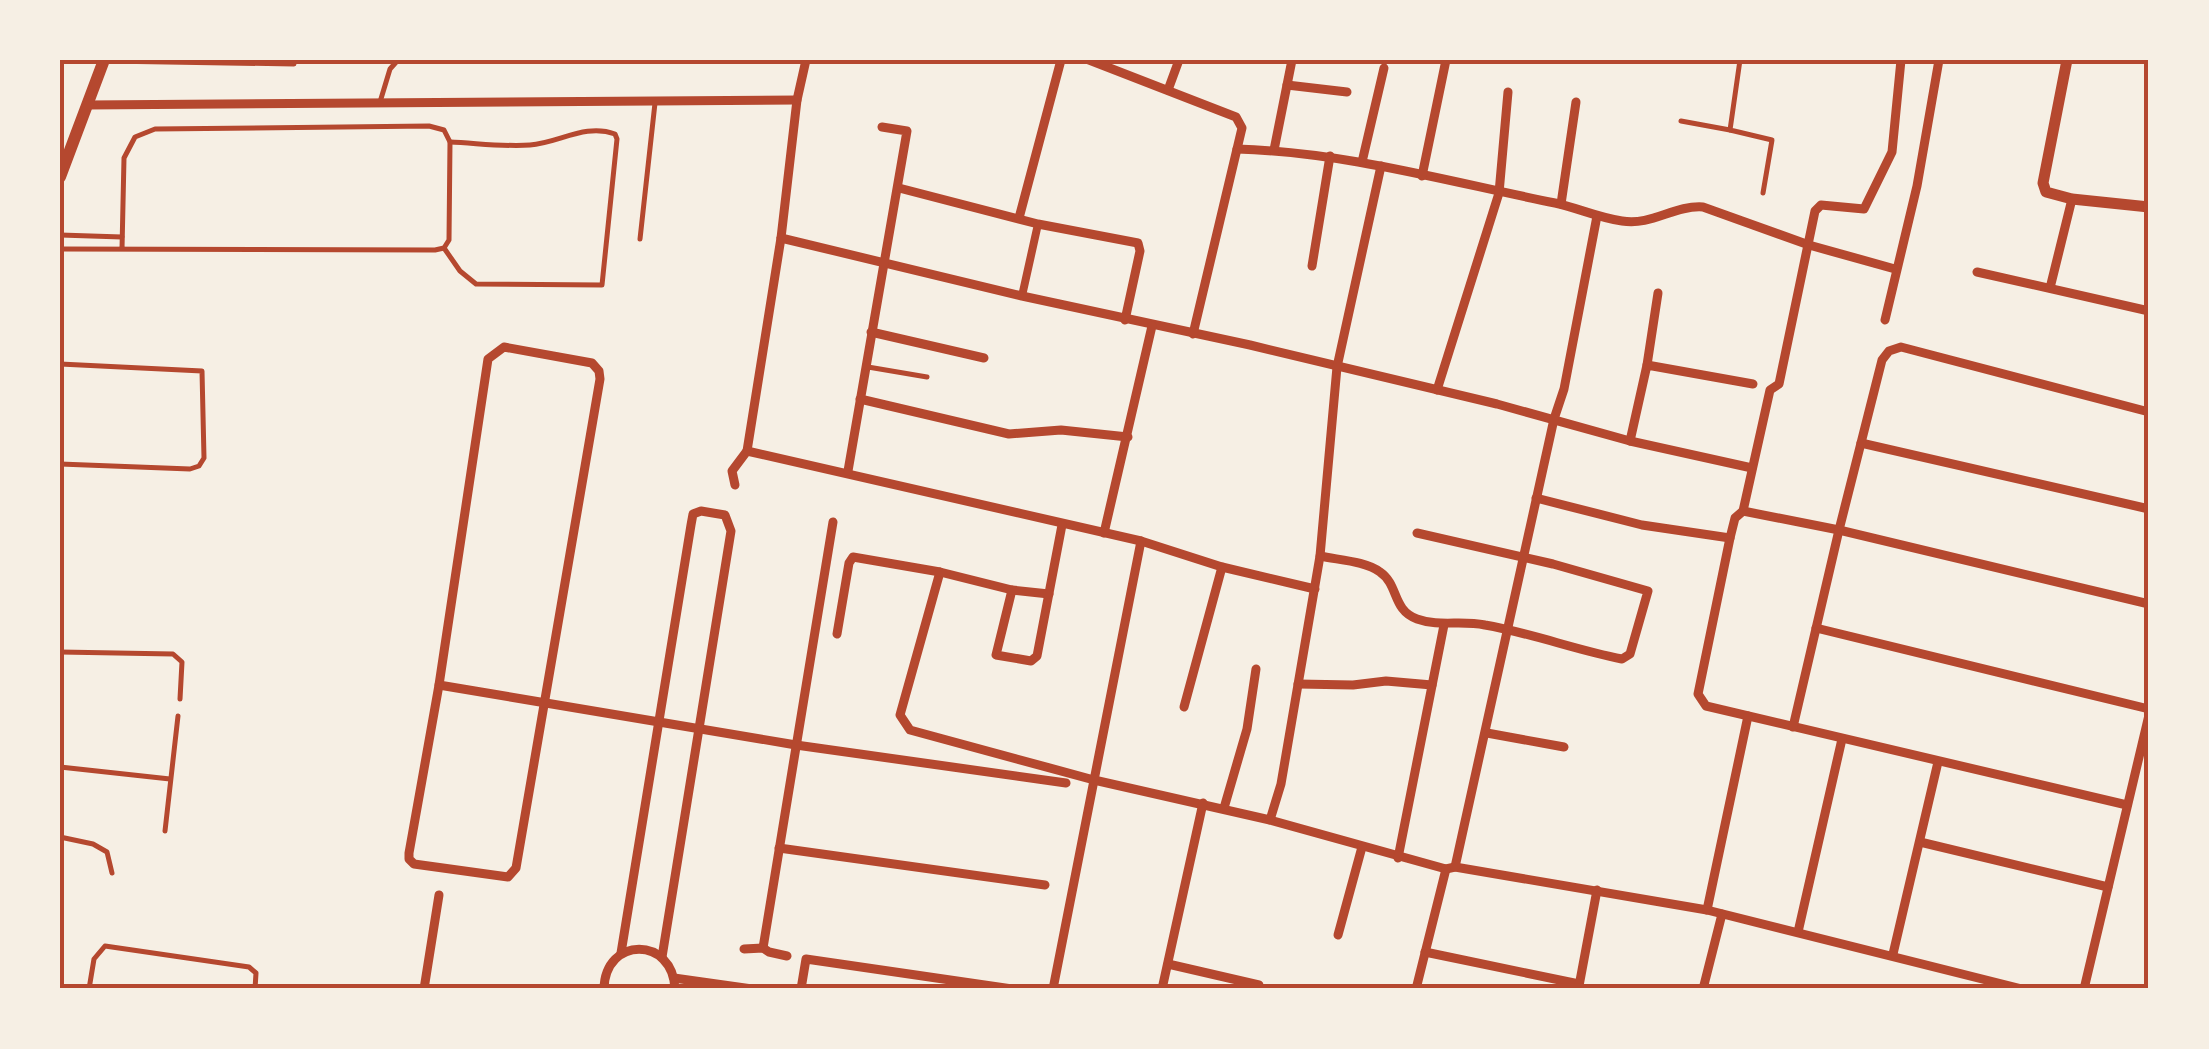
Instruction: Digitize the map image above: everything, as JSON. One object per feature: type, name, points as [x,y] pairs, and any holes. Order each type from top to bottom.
[{"type":"main road","points":[[60,177],[104,61]]},
{"type":"street","points":[[735,485],[732,471],[747,446],[782,238],[797,100],[806,60]]},
{"type":"street","points":[[1018,218],[1061,60]]},
{"type":"street","points":[[1089,60],[1236,117],[1242,128],[1193,334]]},
{"type":"street","points":[[1168,90],[1179,60]]},
{"type":"street","points":[[1274,150],[1292,60]]},
{"type":"street","points":[[1422,176],[1446,60]]},
{"type":"street","points":[[1902,60],[1892,152],[1864,209],[1821,205],[1815,211],[1779,384],[1770,390],[1743,511],[1735,518],[1698,694],[1706,706],[2127,805]]},
{"type":"street","points":[[1885,320],[1916,186],[1939,60]]},
{"type":"street","points":[[2067,60],[2043,183],[2046,192],[2072,199],[2149,207]]},
{"type":"street","points":[[1362,162],[1384,68]]},
{"type":"street","points":[[1287,85],[1347,92]]},
{"type":"street","points":[[1437,390],[1499,193],[1508,92]]},
{"type":"street","points":[[87,105],[797,100]]},
{"type":"street","points":[[1561,204],[1576,102]]},
{"type":"street","points":[[848,472],[907,132],[882,126]]},
{"type":"street","points":[[1238,149],[1362,162],[1561,204],[1626,222],[1655,220],[1686,206],[1703,207],[1894,269]]},
{"type":"street","points":[[1312,266],[1330,156]]},
{"type":"street","points":[[1270,820],[1281,784],[1320,556],[1337,367],[1381,166]]},
{"type":"street","points":[[899,188],[1038,224],[1138,243],[1126,320]]},
{"type":"street","points":[[2050,288],[2072,199]]},
{"type":"street","points":[[1416,989],[1487,733],[1536,498],[1564,389],[1597,216]]},
{"type":"street","points":[[1022,296],[1038,224]]},
{"type":"street","points":[[782,238],[1437,390],[1630,441],[1752,468]]},
{"type":"street","points":[[1977,272],[2149,312]]},
{"type":"street","points":[[1630,441],[1658,293]]},
{"type":"street","points":[[1104,534],[1152,326]]},
{"type":"street","points":[[870,332],[984,358]]},
{"type":"street","points":[[504,347],[592,363],[600,379],[514,873],[508,877],[414,864],[409,860],[438,685],[488,359],[504,347]]},
{"type":"street","points":[[1793,726],[1838,530],[1882,360],[1889,351],[1901,347],[2149,412]]},
{"type":"street","points":[[1647,365],[1753,384]]},
{"type":"street","points":[[860,399],[1009,434],[1060,430],[1128,437]]},
{"type":"street","points":[[1861,442],[2149,510]]},
{"type":"street","points":[[747,446],[1141,541],[1222,567],[1315,588]]},
{"type":"street","points":[[1536,498],[1642,524],[1730,538]]},
{"type":"street","points":[[621,953],[691,525],[694,514],[701,511],[726,516],[730,531],[662,958]]},
{"type":"street","points":[[1743,511],[2149,604]]},
{"type":"street","points":[[764,948],[833,522]]},
{"type":"street","points":[[1012,590],[996,655],[1031,661],[1037,656],[1062,525]]},
{"type":"street","points":[[1320,556],[1377,569],[1386,576],[1400,610],[1418,619],[1444,625],[1456,620],[1622,658],[1630,654],[1648,592],[1417,533]]},
{"type":"street","points":[[1053,989],[1141,541]]},
{"type":"street","points":[[837,634],[853,558],[1048,594]]},
{"type":"street","points":[[1184,707],[1222,567]]},
{"type":"street","points":[[940,572],[900,715],[910,730],[1094,780],[1203,802],[1398,858],[1706,910],[2022,989]]},
{"type":"street","points":[[1398,858],[1444,625]]},
{"type":"street","points":[[1816,628],[2149,712],[2084,989]]},
{"type":"street","points":[[1224,808],[1247,728],[1256,668]]},
{"type":"street","points":[[1298,684],[1386,681],[1432,685]]},
{"type":"street","points":[[438,685],[796,745],[1066,783]]},
{"type":"street","points":[[1706,910],[1748,716]]},
{"type":"street","points":[[1487,733],[1564,747]]},
{"type":"street","points":[[1798,932],[1842,739]]},
{"type":"street","points":[[1893,954],[1938,762]]},
{"type":"street","points":[[1162,989],[1203,802]]},
{"type":"street","points":[[1920,842],[2108,886]]},
{"type":"street","points":[[1338,936],[1362,846]]},
{"type":"street","points":[[780,848],[1045,884]]},
{"type":"street","points":[[1426,952],[1579,987],[1597,890]]},
{"type":"street","points":[[424,989],[439,895]]},
{"type":"street","points":[[1703,989],[1722,914]]},
{"type":"street","points":[[744,949],[764,948],[786,956]]},
{"type":"street","points":[[604,989],[610,963],[621,953],[635,949],[650,950],[662,958],[674,983],[752,989]]},
{"type":"street","points":[[801,989],[806,959],[1012,989]]},
{"type":"street","points":[[1168,964],[1259,985]]},
{"type":"lane","points":[[379,104],[390,70],[398,60]]},
{"type":"lane","points":[[1730,130],[1740,60]]},
{"type":"lane","points":[[104,61],[294,64]]},
{"type":"lane","points":[[640,239],[656,100]]},
{"type":"lane","points":[[1681,121],[1772,140],[1763,193]]},
{"type":"lane","points":[[122,249],[124,158],[135,138],[155,129],[428,126],[444,130],[450,142],[449,240],[444,248]]},
{"type":"lane","points":[[444,248],[468,280],[589,286],[605,282],[617,140],[610,132],[581,132],[533,145],[450,142]]},
{"type":"lane","points":[[60,235],[122,237]]},
{"type":"lane","points":[[60,249],[444,248]]},
{"type":"lane","points":[[60,364],[202,371],[204,426],[204,458],[199,466],[190,469],[60,464]]},
{"type":"lane","points":[[865,366],[926,378]]},
{"type":"lane","points":[[60,652],[173,654],[182,662],[180,699]]},
{"type":"lane","points":[[165,831],[178,716]]},
{"type":"lane","points":[[60,767],[170,779]]},
{"type":"lane","points":[[60,837],[93,844],[106,852],[112,872]]},
{"type":"lane","points":[[89,989],[94,959],[102,947],[111,946],[250,967],[256,974],[256,989]]}]
